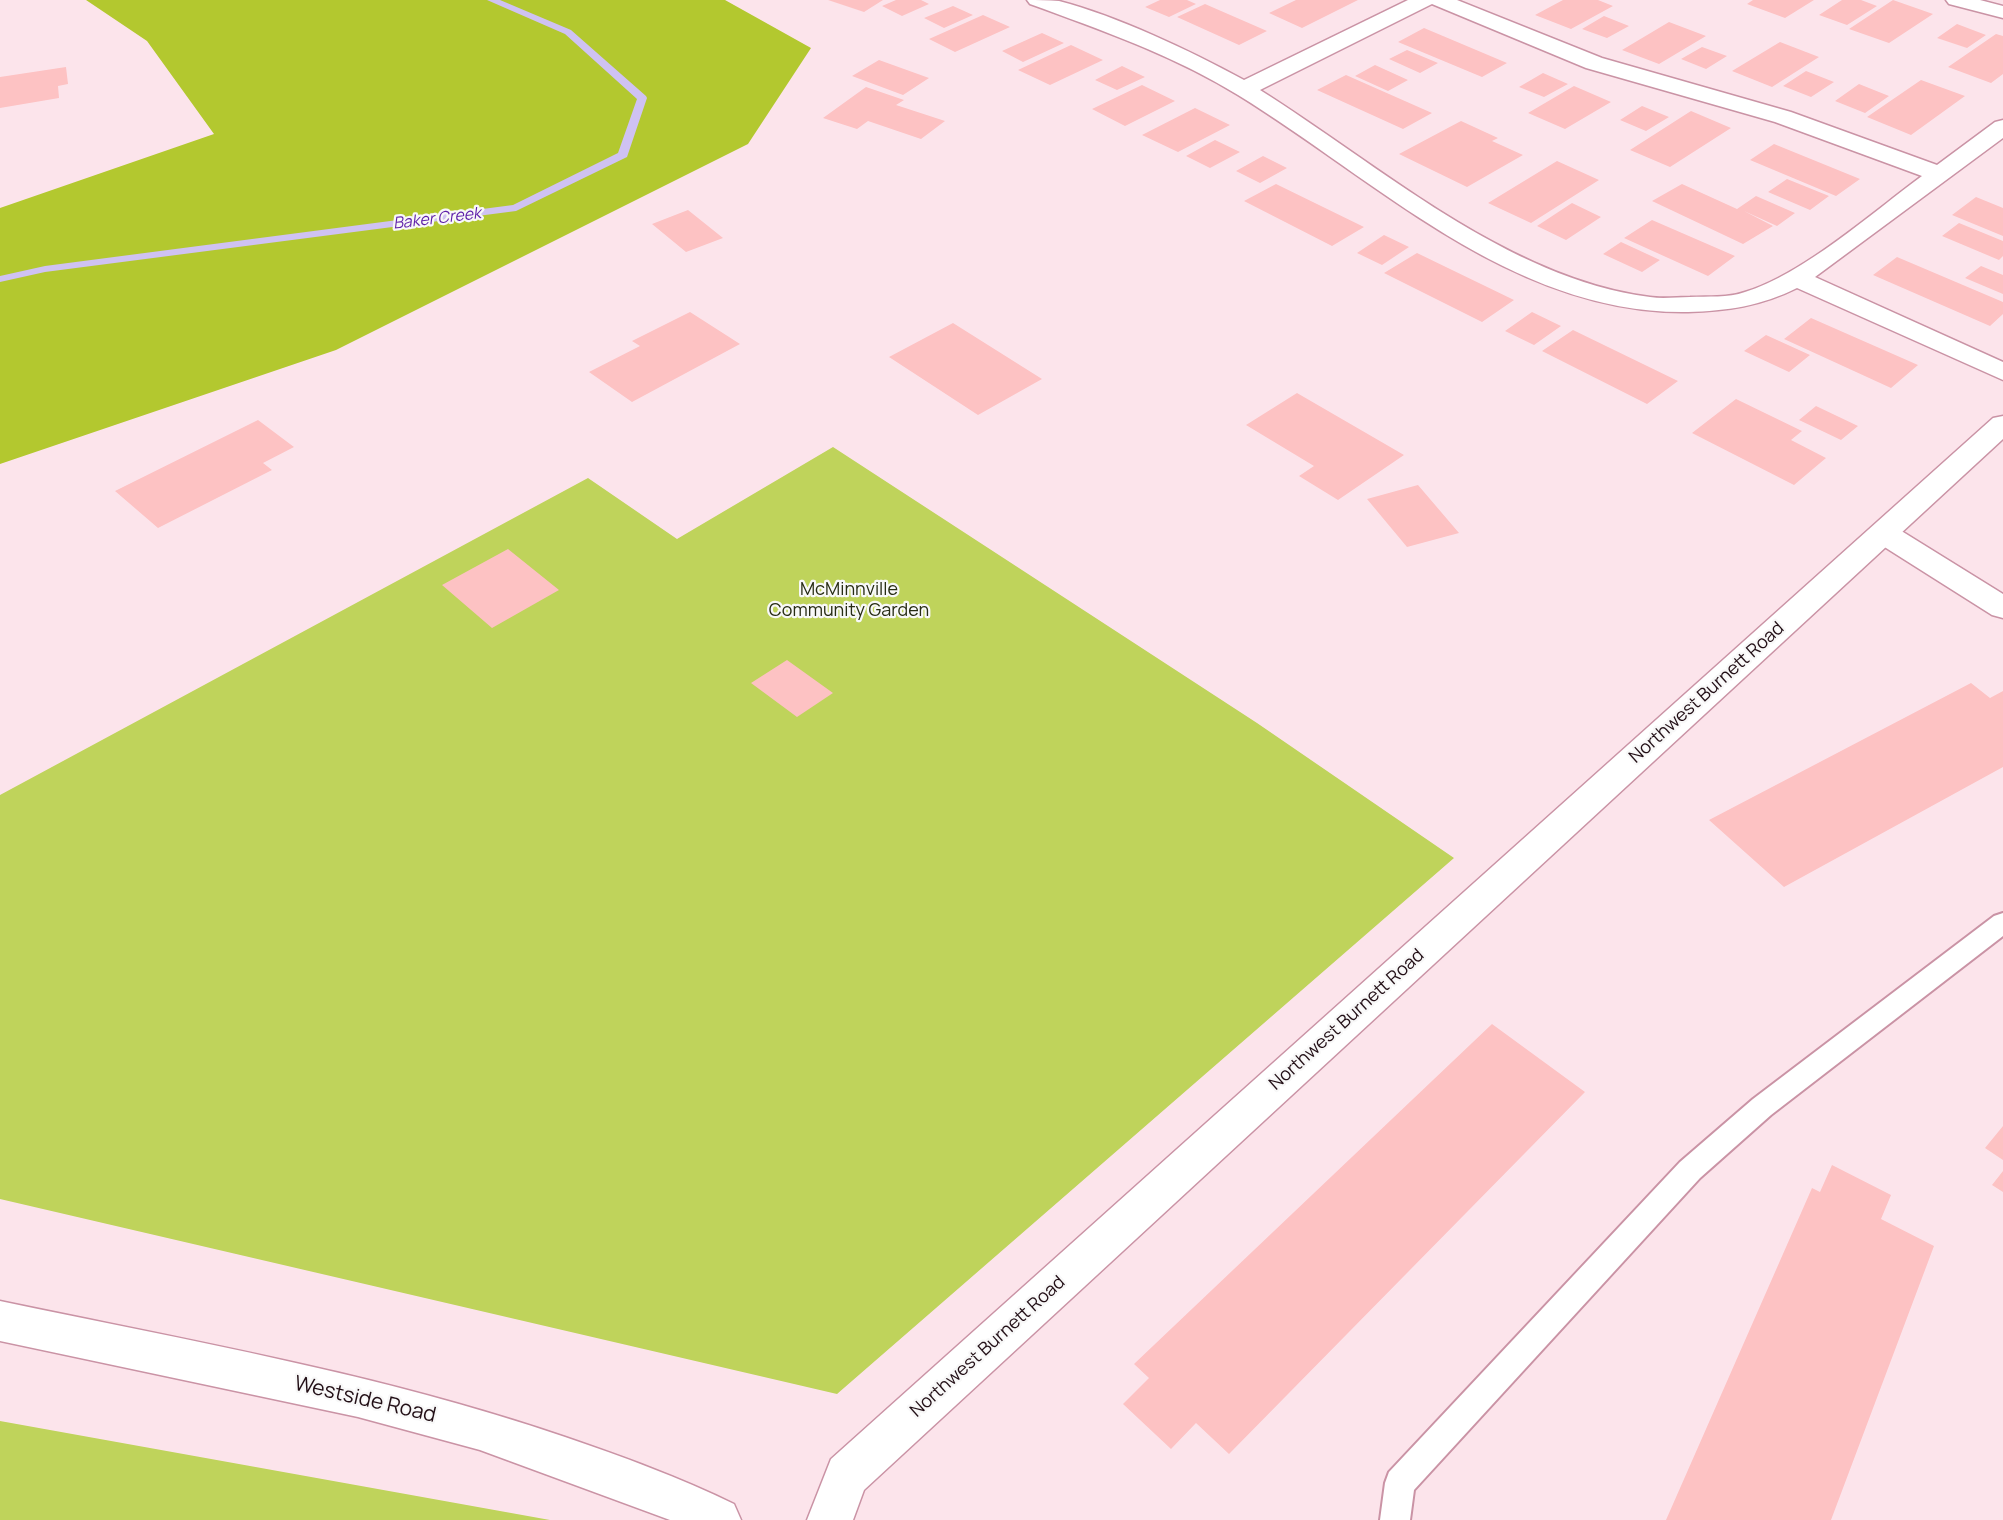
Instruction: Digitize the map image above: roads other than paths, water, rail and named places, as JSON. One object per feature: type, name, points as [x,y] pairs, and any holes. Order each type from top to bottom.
[{"type":"street","points":[[1037,0],[1114,27],[1244,89],[1406,199],[1522,266],[1566,286],[1625,302],[1682,308],[1751,299],[1798,279],[2003,127]]},
{"type":"street","points":[[1244,89],[1424,0]]},
{"type":"street","points":[[1439,0],[1594,63],[1783,117],[1940,174]]},
{"type":"street","points":[[1956,0],[2003,12]]},
{"type":"street","points":[[1798,279],[2003,372]]},
{"type":"street","name":"Northwest Burnett Road","points":[[830,1520],[847,1475],[1885,534],[2003,424]]},
{"type":"street","points":[[1885,534],[2003,608]]},
{"type":"street","name":"Westside Road","points":[[0,1322],[358,1396],[480,1428],[664,1493],[718,1520]]},
{"type":"lane","points":[[1395,1520],[1400,1483],[1690,1170],[1762,1107],[2003,923]]},
{"type":"waterway","name":"Baker Creek","points":[[0,279],[45,269],[516,208],[623,155],[642,98],[568,32],[492,0]]},
{"type":"park label","name":"McMinnville Community Garden","points":[[849,600]]}]
